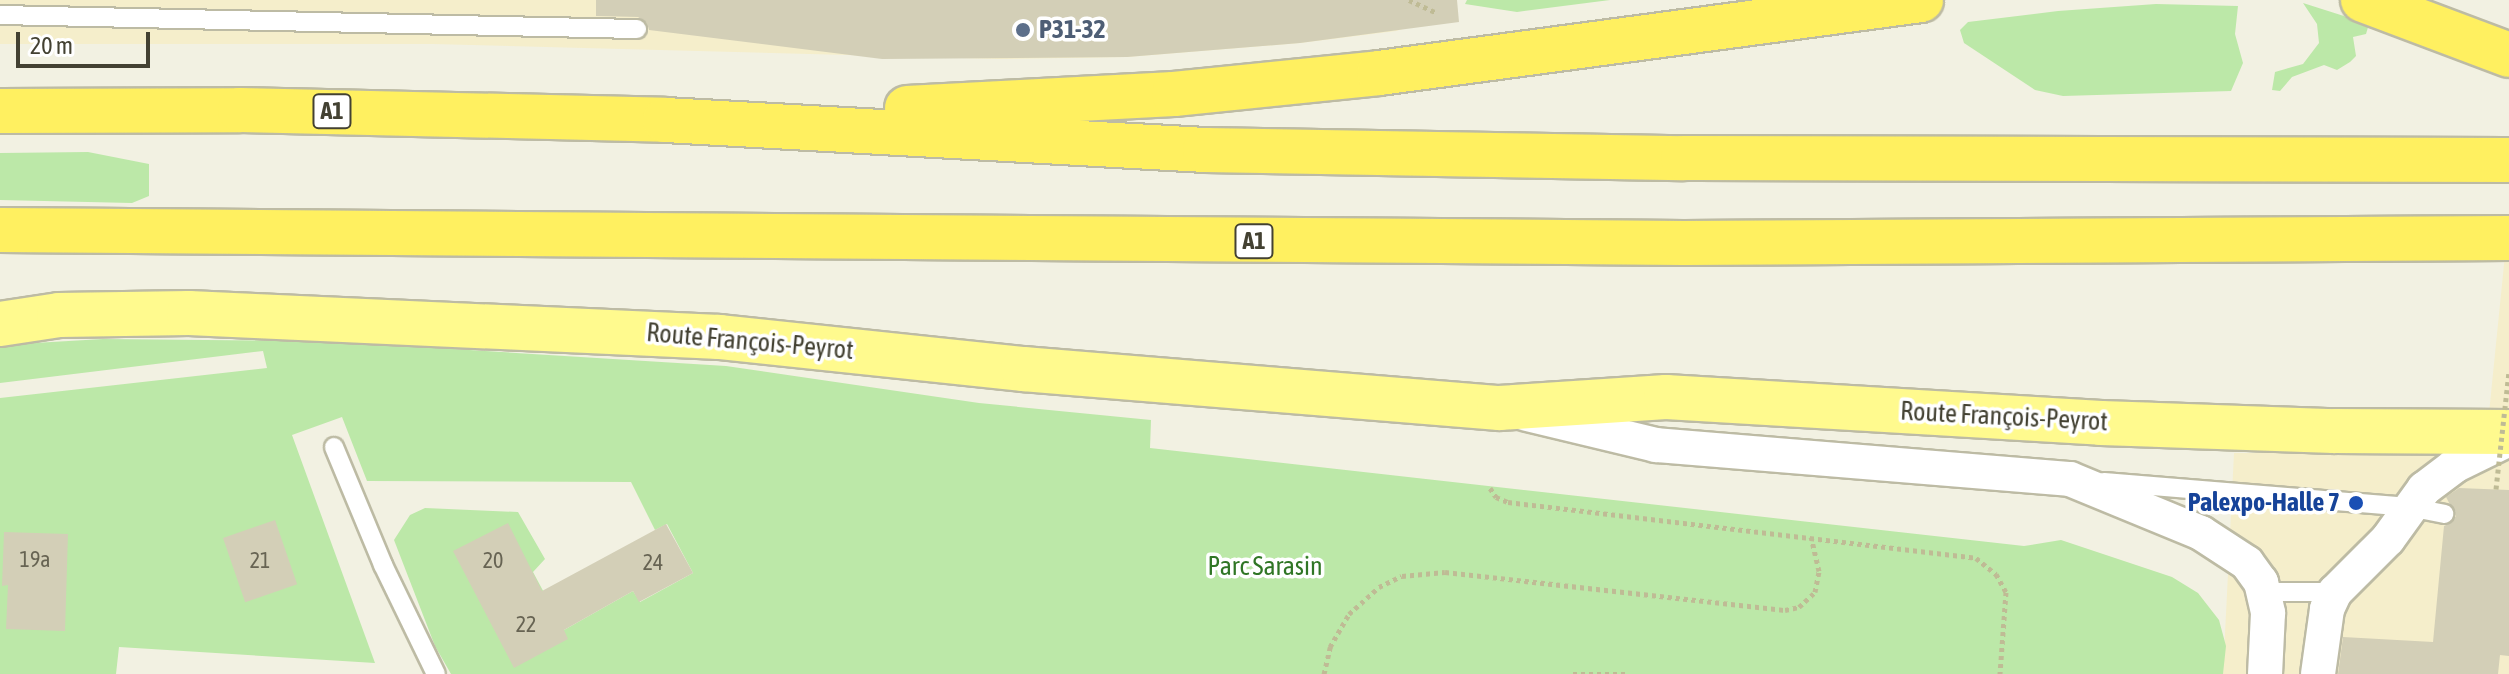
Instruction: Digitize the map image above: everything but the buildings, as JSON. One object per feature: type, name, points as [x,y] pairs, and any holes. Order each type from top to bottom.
[{"type":"highway","points":[[665,120],[1174,94],[1379,73],[1921,0]]},
{"type":"highway","points":[[2363,0],[2509,55]]},
{"type":"highway","name":"A1","points":[[0,111],[255,110],[665,120],[1220,150],[1683,158],[2509,160]]},
{"type":"highway","name":"A1","points":[[0,230],[1668,243],[2509,238]]},
{"type":"main road","points":[[0,311],[59,315]]},
{"type":"main road","name":"Route François-Peyrot","points":[[0,324],[59,315],[189,313],[719,337],[1023,369],[1499,408],[1666,397],[2101,423],[2334,431],[2509,432]]},
{"type":"street","name":"Route François-Peyrot","points":[[1499,408],[1656,445],[2070,479],[2223,545],[2247,563],[2265,592]]},
{"type":"street","points":[[2318,674],[2325,617],[2335,592],[2388,539],[2424,489],[2454,466],[2509,439]]},
{"type":"street","points":[[2265,592],[2268,613],[2265,674]]},
{"type":"lane","points":[[0,15],[637,29]]},
{"type":"lane","points":[[334,447],[383,565],[436,674]]},
{"type":"lane","points":[[2070,479],[2409,507],[2444,514]]},
{"type":"lane","points":[[2265,592],[2335,592]]},
{"type":"path","points":[[1409,0],[1437,13]]},
{"type":"path","points":[[2496,489],[2509,371]]},
{"type":"path","points":[[1490,488],[1496,497],[1508,502],[1964,555],[1988,566],[2003,583],[2008,604],[2000,674]]},
{"type":"path","points":[[1324,674],[1330,647],[1349,614],[1379,587],[1402,576],[1445,572],[1785,610],[1799,607],[1815,592],[1819,571],[1811,537]]},
{"type":"path","points":[[1573,674],[1628,674]]},
{"type":"shaded area","name":"P31-32","points":[[0,0],[1441,0],[1409,27],[1396,31],[1300,43],[1127,57],[999,59],[433,44],[0,44]]},
{"type":"shaded area","points":[[2509,215],[2509,674],[2223,674],[2234,453],[2485,453]]},
{"type":"green space","points":[[1467,0],[1610,0],[1517,12],[1465,4]]},
{"type":"green space","points":[[2303,3],[2369,24],[2366,34],[2353,37],[2356,56],[2337,70],[2324,65],[2292,77],[2280,91],[2272,90],[2275,72],[2303,64],[2319,43],[2317,24]]},
{"type":"green space","points":[[2156,4],[2238,6],[2235,34],[2243,63],[2231,91],[2063,96],[2035,90],[1964,43],[1960,30],[1968,22]]},
{"type":"green space","points":[[88,152],[149,164],[149,196],[132,203],[0,200],[0,153]]},
{"type":"green space","name":"Parc Sarasin","points":[[103,339],[324,341],[726,366],[979,403],[1151,420],[1150,448],[2024,546],[2061,540],[2172,577],[2198,593],[2219,620],[2226,646],[2223,674],[451,674],[435,646],[394,540],[410,515],[425,508],[518,512],[545,559],[533,572],[564,630],[633,591],[640,602],[693,573],[667,524],[655,530],[631,482],[367,481],[342,417],[292,435],[375,663],[119,647],[116,674],[0,674],[0,398],[267,368],[263,351],[0,383],[0,345]]},
{"type":"place","name":"P31-32","points":[[1023,30]]},
{"type":"place","name":"Palexpo-Halle 7","points":[[2356,503]]}]
